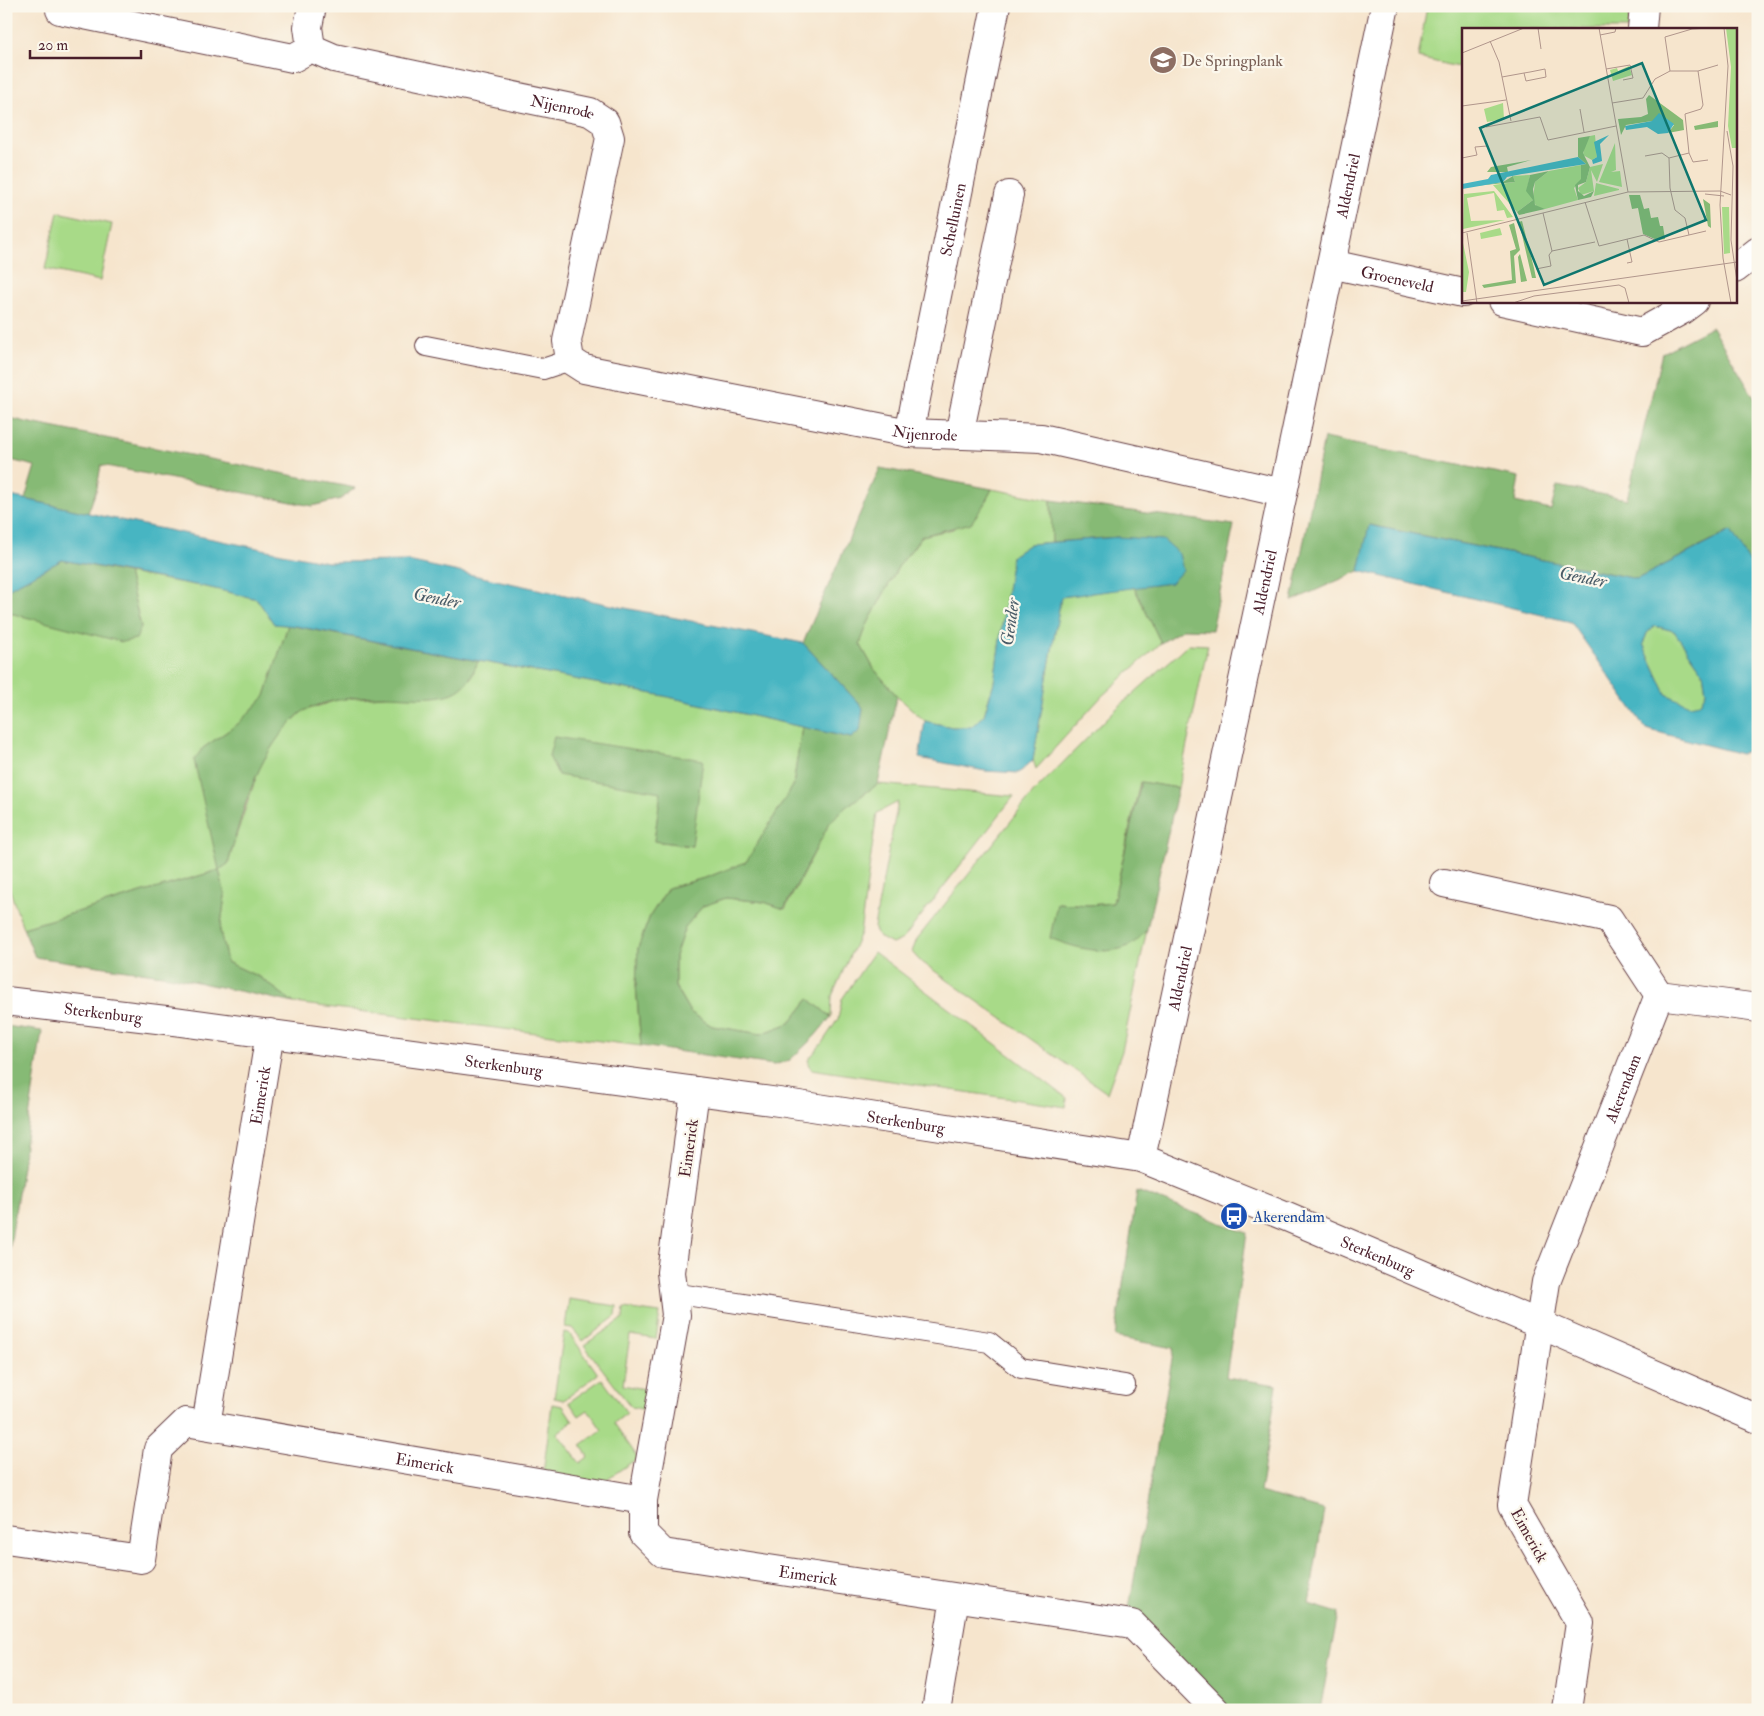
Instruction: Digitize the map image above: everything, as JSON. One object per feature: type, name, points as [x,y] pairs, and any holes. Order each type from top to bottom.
[{"type":"street","points":[[60,10],[294,58],[311,48],[308,27],[312,6]]},
{"type":"street","name":"Schelluinen","points":[[909,433],[996,6]]},
{"type":"street","name":"Aldendriel","points":[[1141,1158],[1284,493],[1385,6]]},
{"type":"street","points":[[1642,28],[1644,6]]},
{"type":"street","name":"Nijenrode","points":[[311,48],[334,58],[590,112],[605,122],[610,138],[567,341],[570,360],[584,369],[909,433],[1041,438],[1284,493]]},
{"type":"street","points":[[959,435],[1009,195]]},
{"type":"street","points":[[1736,267],[1758,251]]},
{"type":"street","name":"Groeneveld","points":[[1331,264],[1462,293]]},
{"type":"street","points":[[1507,302],[1642,332],[1693,302]]},
{"type":"street","points":[[1444,883],[1609,919],[1659,995],[1758,1008]]},
{"type":"street","name":"Akerendam","points":[[1539,1324],[1546,1282],[1659,995]]},
{"type":"street","name":"Sterkenburg","points":[[6,1001],[796,1104],[1141,1158],[1287,1217],[1758,1419]]},
{"type":"street","name":"Eimerick","points":[[206,1425],[270,1034]]},
{"type":"street","name":"Eimerick","points":[[695,1091],[671,1272],[676,1315],[643,1500],[643,1533],[663,1553],[1132,1624],[1216,1710]]},
{"type":"street","name":"Eimerick","points":[[1539,1324],[1512,1505],[1580,1623],[1567,1710]]},
{"type":"street","name":"Eimerick","points":[[6,1539],[141,1559],[158,1449],[186,1422],[643,1500]]},
{"type":"street","points":[[936,1710],[955,1598]]},
{"type":"lane","points":[[426,346],[543,369],[570,360]]},
{"type":"lane","points":[[673,1293],[989,1342],[1021,1368],[1125,1385]]},
{"type":"green space","points":[[1427,6],[1630,6],[1628,28],[1462,28],[1462,68],[1418,58]]},
{"type":"green space","points":[[58,212],[112,224],[100,281],[45,269]]},
{"type":"green space","points":[[1712,327],[1758,404],[1758,576],[1730,531],[1637,579],[1370,525],[1359,571],[1292,601],[1324,438],[1519,477],[1515,502],[1551,510],[1557,486],[1627,499],[1662,353]]},
{"type":"green space","points":[[6,417],[355,488],[341,499],[312,506],[101,465],[97,488],[88,513],[25,499],[35,466],[6,459]]},
{"type":"green space","points":[[880,468],[992,489],[971,523],[922,536],[898,567],[867,625],[860,644],[874,669],[897,696],[878,784],[847,806],[830,822],[784,909],[764,902],[726,898],[703,906],[685,927],[675,956],[675,987],[690,1012],[712,1026],[761,1034],[790,1023],[809,999],[831,1017],[790,1060],[774,1065],[641,1046],[636,985],[638,948],[650,916],[668,888],[708,877],[746,862],[793,786],[802,727],[851,738],[863,708],[803,643]]},
{"type":"green space","points":[[992,489],[1051,500],[1052,542],[1030,544],[1012,556],[994,682],[984,715],[971,727],[952,727],[925,721],[897,696],[874,669],[860,644],[867,625],[898,567],[922,536],[953,529],[983,506]]},
{"type":"green space","points":[[1051,500],[1234,525],[1212,630],[1183,629],[1161,643],[1134,587],[1171,583],[1119,537],[1052,542]]},
{"type":"green space","points":[[62,560],[128,573],[141,627],[136,639],[122,642],[6,612],[6,590]]},
{"type":"green space","points":[[128,573],[211,588],[257,599],[274,624],[288,625],[265,696],[238,724],[203,748],[228,864],[260,766],[281,732],[303,711],[340,699],[385,696],[471,678],[478,661],[664,696],[802,727],[793,786],[746,862],[708,877],[668,888],[650,916],[638,948],[636,985],[641,1046],[294,1003],[261,978],[227,962],[220,931],[225,896],[219,870],[23,928],[6,879],[6,612],[32,618],[141,626]],"holes":[[[661,792],[692,846],[654,841]]]},
{"type":"green space","points":[[1134,587],[1161,643],[1102,696],[1036,769],[1033,760],[1061,597]]},
{"type":"green space","points":[[288,625],[478,661],[466,683],[460,689],[444,696],[376,696],[344,699],[313,707],[300,714],[280,735],[269,751],[252,788],[238,826],[228,864],[219,870],[194,760],[203,748],[238,724],[265,696]]},
{"type":"green space","points":[[1655,626],[1674,631],[1703,672],[1706,692],[1700,703],[1689,706],[1666,694],[1643,644],[1647,633]]},
{"type":"green space","points":[[1189,644],[1208,645],[1178,788],[1140,782],[1113,903],[1089,905],[1057,903],[1104,951],[1128,945],[1147,929],[1122,1051],[1107,1093],[919,960],[912,952],[917,939],[1035,791],[1114,711]]},
{"type":"green space","points":[[554,737],[703,760],[692,846],[654,841],[661,792],[558,775],[549,756]]},
{"type":"green space","points":[[1141,782],[1178,788],[1147,929],[1138,940],[1129,946],[1108,951],[1078,947],[1050,938],[1057,903],[1089,905],[1113,903]]},
{"type":"green space","points":[[878,784],[1014,796],[903,939],[892,944],[879,937],[874,927],[898,802],[877,813],[860,933],[832,996],[831,1017],[809,999],[790,1023],[761,1034],[712,1026],[690,1012],[675,986],[675,956],[685,927],[703,906],[726,898],[764,902],[785,909],[830,822],[847,806]]},
{"type":"green space","points":[[219,870],[225,896],[220,931],[227,962],[261,978],[294,1003],[169,976],[35,957],[23,928]]},
{"type":"green space","points":[[874,952],[1067,1098],[1066,1107],[811,1069],[808,1060],[838,1019],[842,999]]},
{"type":"green space","points":[[6,1026],[42,1031],[6,1274]]},
{"type":"green space","points":[[1137,1191],[1247,1233],[1226,1377],[1277,1385],[1260,1492],[1324,1510],[1309,1604],[1338,1613],[1320,1710],[1226,1710],[1129,1608],[1174,1348],[1115,1337]]},
{"type":"green space","points":[[569,1299],[617,1306],[616,1316],[583,1341],[572,1328],[565,1327]]},
{"type":"green space","points":[[624,1308],[660,1313],[656,1339],[630,1335],[623,1385],[649,1390],[646,1410],[631,1407],[584,1345],[623,1319]]},
{"type":"green space","points":[[564,1332],[569,1333],[598,1374],[564,1400],[554,1398]]},
{"type":"green space","points":[[602,1379],[627,1413],[614,1423],[638,1458],[601,1483],[543,1474],[552,1404],[563,1406],[573,1421],[557,1433],[580,1463],[588,1457],[581,1445],[602,1430],[588,1410],[579,1416],[569,1402]]},
{"type":"water","name":"Gender","points":[[6,495],[327,562],[408,561],[625,608],[803,643],[863,708],[860,731],[851,738],[664,696],[295,626],[274,624],[257,599],[211,588],[62,560],[6,590]]},
{"type":"water","name":"Gender","points":[[1369,525],[1637,579],[1731,531],[1758,576],[1758,745],[1741,754],[1646,729],[1571,622],[1359,571]],"holes":[[[1655,626],[1674,631],[1703,672],[1706,692],[1700,703],[1689,705],[1666,694],[1643,644],[1647,633]]]},
{"type":"water","name":"Gender","points":[[1119,537],[1163,540],[1179,554],[1183,570],[1171,583],[1061,597],[1033,760],[1019,773],[985,771],[919,758],[925,721],[952,727],[971,727],[984,715],[994,682],[1012,556],[1030,544]]},
{"type":"place","name":"De Springplank","points":[[1163,60]]},
{"type":"place","name":"Akerendam","points":[[1234,1216]]}]
